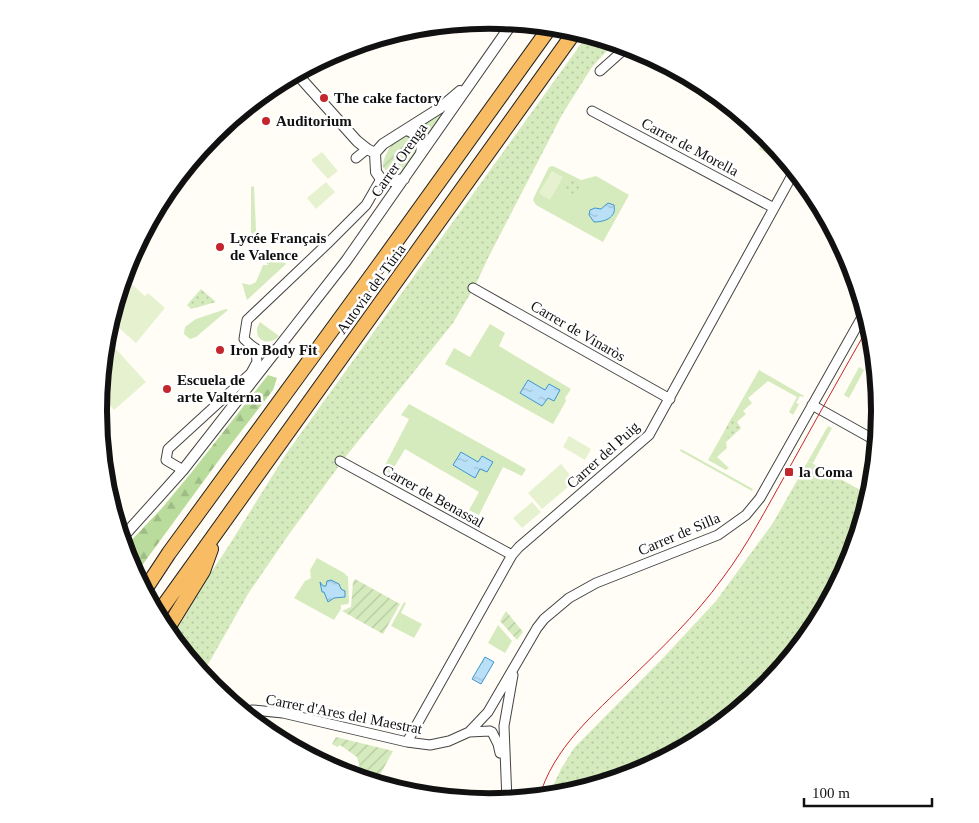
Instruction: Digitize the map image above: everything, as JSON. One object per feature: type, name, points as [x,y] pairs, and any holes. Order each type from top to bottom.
[{"type":"highway","name":"Autovia del Túria","points":[[148,585],[169,553],[546,33]]},
{"type":"highway","name":"Autovia del Túria","points":[[162,609],[571,38]]},
{"type":"highway","points":[[171,623],[202,571],[216,533]]},
{"type":"highway","points":[[144,576],[155,561],[169,553]]},
{"type":"street","points":[[471,82],[508,30]]},
{"type":"street","points":[[600,71],[621,52]]},
{"type":"street","points":[[301,78],[358,141],[371,151],[376,172],[381,179],[392,181],[404,178]]},
{"type":"street","name":"Carrer Orenga","points":[[371,151],[440,108],[471,82]]},
{"type":"street","name":"Carrer Orenga","points":[[126,533],[183,470],[279,349],[346,261],[471,82]]},
{"type":"street","name":"Carrer de Morella","points":[[592,111],[774,208]]},
{"type":"street","points":[[407,130],[421,139],[423,146],[421,154]]},
{"type":"street","points":[[356,158],[371,151]]},
{"type":"street","name":"Carrer del Puig","points":[[407,742],[512,556],[519,547],[649,434],[792,177]]},
{"type":"street","name":"Carrer Orenga","points":[[256,350],[244,340],[247,320],[366,205],[381,179]]},
{"type":"street","name":"Carrer de Vinaròs","points":[[473,288],[670,399]]},
{"type":"street","name":"Carrer de Silla","points":[[486,715],[537,628],[552,611],[569,598],[596,584],[718,535],[746,515],[760,498],[861,319]]},
{"type":"street","points":[[183,470],[166,460],[168,449],[252,373],[257,362],[256,350],[262,352],[279,349]]},
{"type":"street","points":[[812,405],[871,438]]},
{"type":"street","name":"Carrer de Benassal","points":[[340,461],[495,542],[512,556]]},
{"type":"street","name":"Carrer de Silla","points":[[506,793],[504,722],[514,669]]},
{"type":"street","name":"Carrer d'Ares del Maestrat","points":[[251,710],[283,713],[407,742],[430,745],[469,732],[491,731]]},
{"type":"street","points":[[496,711],[502,715],[504,722],[499,731],[491,731],[484,726],[486,715],[496,711]]},
{"type":"street","name":"Carrer d'Ares del Maestrat","points":[[469,732],[486,715]]},
{"type":"street","name":"Carrer de Silla","points":[[491,731],[498,744],[506,786]]},
{"type":"green space","points":[[583,41],[609,48],[592,67],[563,113],[476,284],[453,323],[347,455],[287,537],[248,594],[206,668],[174,628],[228,547],[286,454]]},
{"type":"green space","points":[[454,100],[425,140],[416,127]]},
{"type":"green space","points":[[405,134],[414,137],[419,149],[404,171],[400,174],[390,175],[383,167],[383,163],[393,143]]},
{"type":"green space","points":[[762,143],[778,160],[759,149]]},
{"type":"green space","points":[[322,152],[338,171],[328,179],[311,160]]},
{"type":"green space","points":[[553,166],[581,180],[596,176],[629,195],[603,242],[536,205],[533,200],[535,195],[549,167]]},
{"type":"green space","points":[[552,171],[563,177],[550,200],[539,193]]},
{"type":"green space","points":[[572,180],[578,182],[580,188],[578,194],[572,196],[566,194],[564,188],[566,182]]},
{"type":"green space","points":[[326,182],[335,192],[316,209],[307,198]]},
{"type":"green space","points":[[254,186],[256,231],[260,236],[257,239],[251,232],[251,187]]},
{"type":"green space","points":[[141,254],[141,255],[134,271]]},
{"type":"green space","points":[[272,257],[283,260],[286,264],[247,300],[242,283],[250,285],[256,282],[263,265],[268,265],[266,262]]},
{"type":"green space","points":[[129,282],[145,296],[148,293],[165,308],[136,343],[119,328],[115,332]]},
{"type":"green space","points":[[201,289],[216,302],[191,309],[187,305]]},
{"type":"green space","points":[[226,309],[228,310],[196,337],[190,339],[184,334],[185,327],[196,319]]},
{"type":"green space","points":[[260,322],[279,336],[270,341],[261,339],[257,332]]},
{"type":"green space","points":[[490,324],[505,333],[499,346],[571,389],[553,424],[445,364],[454,348],[470,357]]},
{"type":"green space","points":[[113,345],[146,382],[114,410],[107,402]]},
{"type":"green space","points":[[859,367],[864,370],[849,398],[844,395]]},
{"type":"green space","points":[[759,370],[804,396],[800,396],[796,403],[799,404],[793,415],[789,412],[797,397],[768,381],[748,398],[752,403],[743,411],[746,414],[737,422],[741,428],[726,442],[727,448],[717,457],[729,468],[726,470],[708,460]]},
{"type":"green space","points":[[268,375],[277,378],[273,390],[140,568],[130,542],[162,508]]},
{"type":"green space","points":[[409,404],[526,469],[522,476],[503,467],[479,515],[469,510],[479,492],[405,449],[390,474],[383,469],[409,419],[401,415]]},
{"type":"green space","points":[[732,417],[741,428],[729,439],[724,432]]},
{"type":"green space","points":[[828,426],[832,428],[813,463],[808,461]]},
{"type":"green space","points":[[569,436],[591,449],[585,460],[563,447]]},
{"type":"green space","points":[[681,449],[753,489],[752,491],[680,451]]},
{"type":"green space","points":[[808,461],[864,492],[852,535],[833,581],[808,624],[793,645],[760,682],[723,715],[702,730],[659,755],[613,774],[552,789],[574,748],[716,601],[773,523]]},
{"type":"green space","points":[[561,464],[575,481],[542,509],[528,493]]},
{"type":"green space","points":[[532,502],[541,512],[522,528],[513,518]]},
{"type":"green space","points":[[317,558],[348,577],[349,602],[348,604],[341,605],[341,609],[334,620],[294,598],[305,581],[311,578],[310,570]]},
{"type":"green space","points":[[355,579],[400,604],[383,634],[342,611],[351,607],[353,582]]},
{"type":"green space","points":[[404,602],[406,603],[401,613],[422,624],[414,638],[391,626]]},
{"type":"green space","points":[[506,611],[523,632],[517,640],[500,621]]},
{"type":"green space","points":[[498,625],[512,641],[505,653],[488,643]]},
{"type":"green space","points":[[336,737],[393,751],[378,778],[361,772],[357,757],[340,745],[337,747],[332,744]]},
{"type":"water","points":[[608,203],[614,205],[612,216],[606,220],[594,222],[589,215],[590,210],[595,208],[601,209]]},
{"type":"water","points":[[528,380],[545,390],[549,384],[560,390],[554,401],[548,398],[542,406],[520,393]]},
{"type":"water","points":[[461,452],[478,462],[482,456],[493,462],[487,472],[480,469],[475,478],[453,465]]},
{"type":"water","points":[[331,580],[339,584],[341,589],[345,591],[345,597],[334,598],[328,602],[324,592],[322,592],[320,582],[323,586],[326,586],[327,581]]},
{"type":"water","points":[[485,657],[494,662],[481,684],[472,679]]},
{"type":"tram line","points":[[541,791],[554,763],[576,733],[654,656],[712,593],[764,513],[864,334]]},
{"type":"place","name":"The cake factory","points":[[324,98]]},
{"type":"place","name":"Auditorium","points":[[266,121]]},
{"type":"place","name":"Lycée Français de Valence","points":[[220,247]]},
{"type":"place","name":"Iron Body Fit","points":[[220,350]]},
{"type":"place","name":"Escuela de arte Valterna","points":[[167,389]]},
{"type":"place","name":"la Coma","points":[[789,472]]}]
